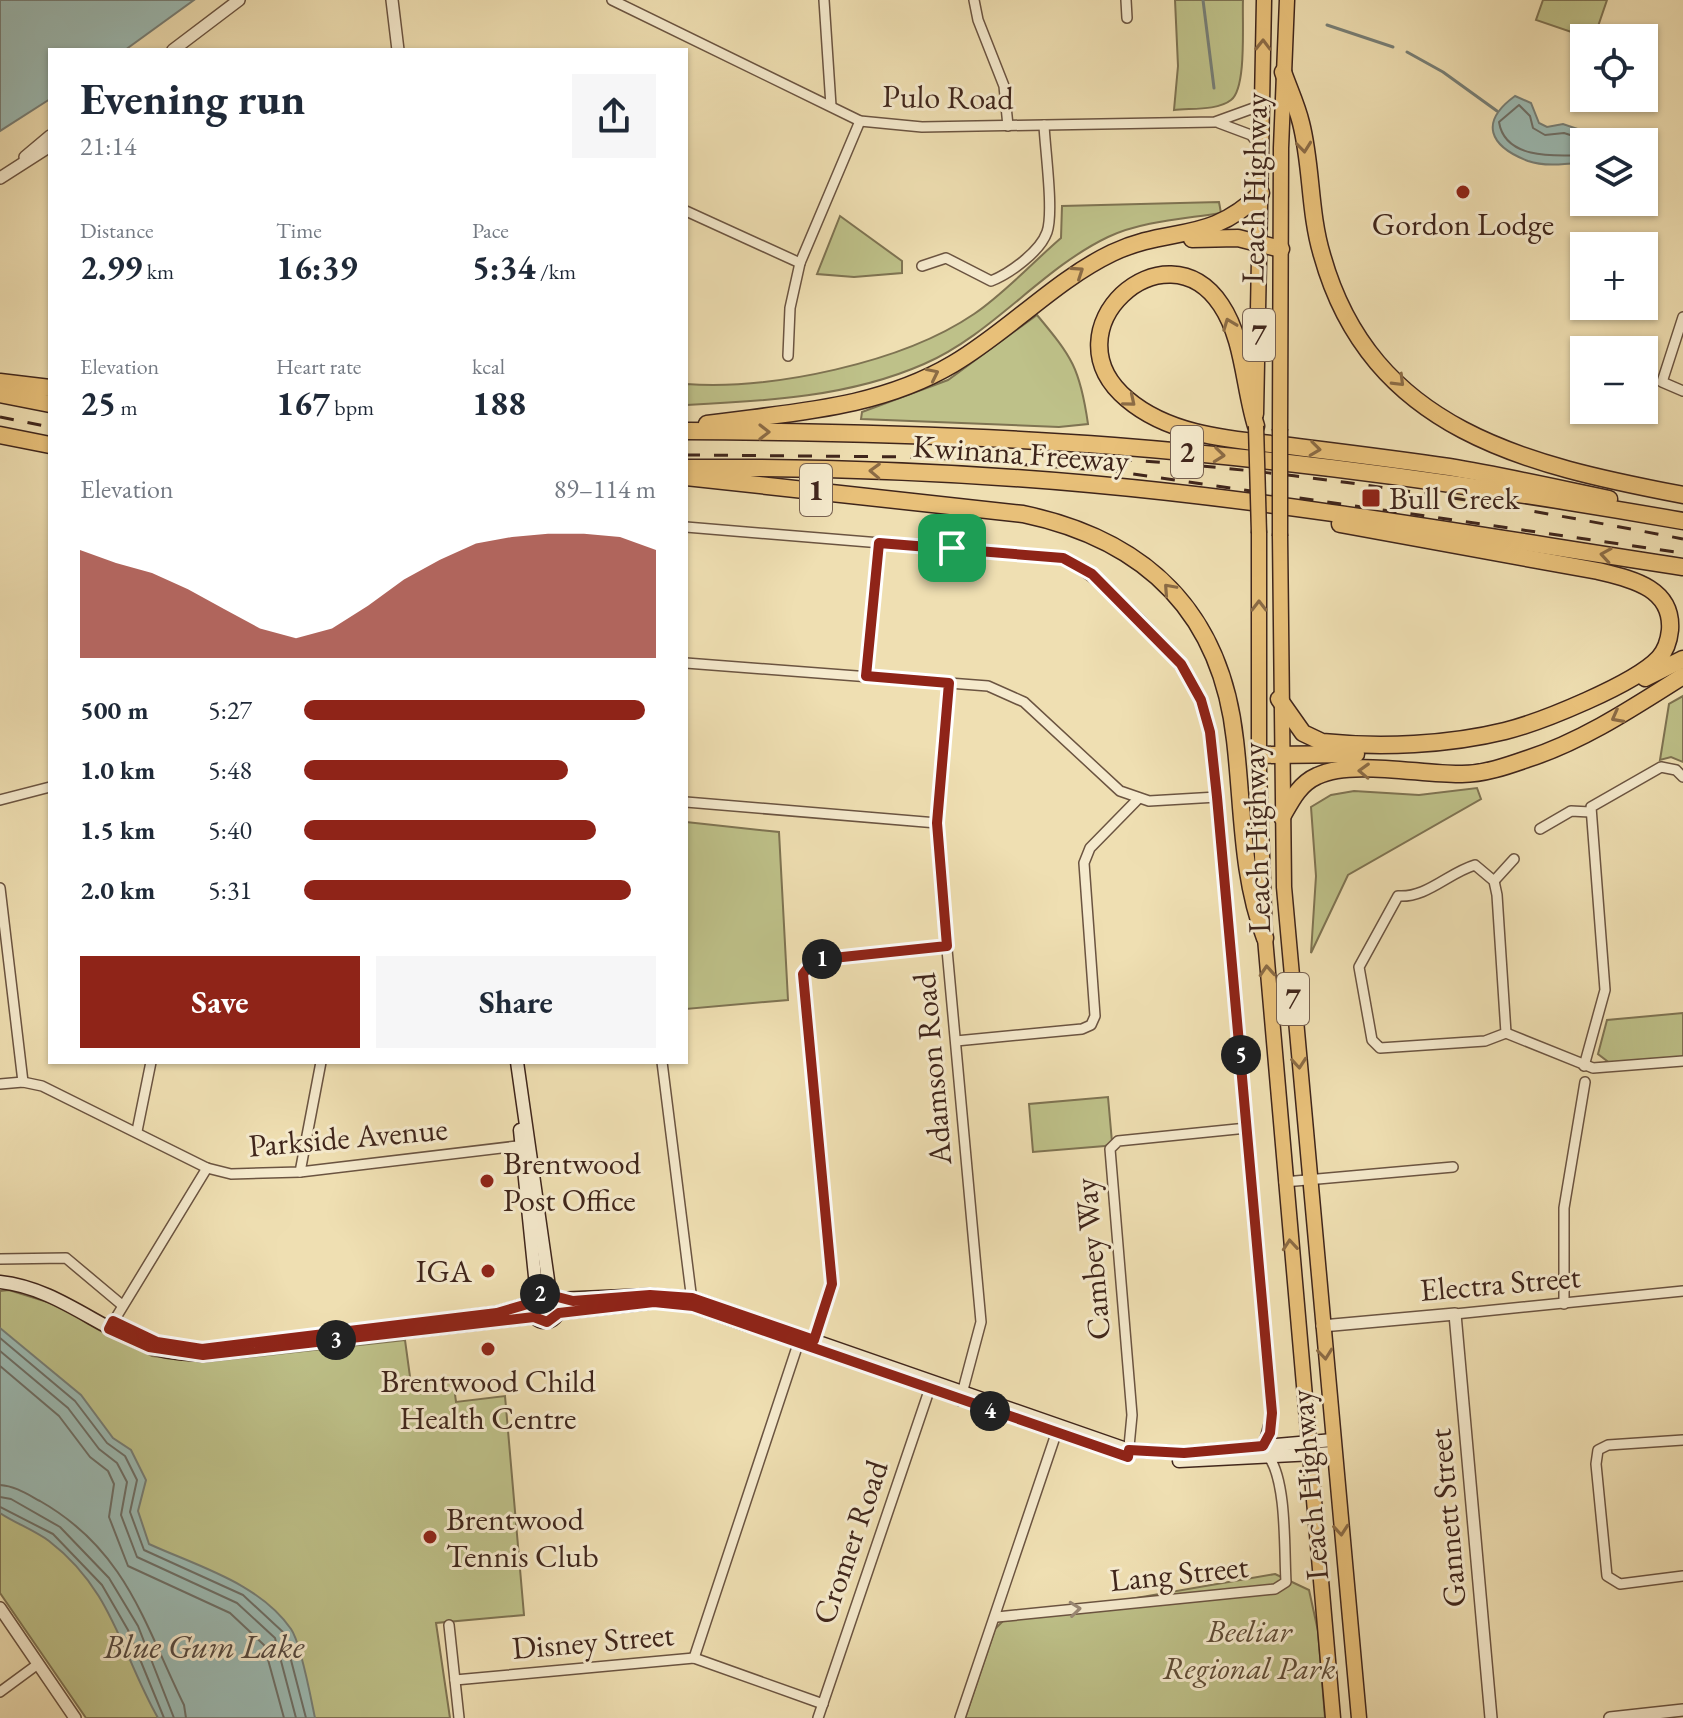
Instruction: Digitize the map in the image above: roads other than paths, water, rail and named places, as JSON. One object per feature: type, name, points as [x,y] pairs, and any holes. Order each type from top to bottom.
[{"type":"highway","name":"Leach Highway","points":[[1264,0],[1256,426],[1259,755],[1265,938],[1333,1718]]},
{"type":"highway","name":"Leach Highway","points":[[1287,0],[1281,249],[1279,699],[1282,817],[1288,943],[1359,1718]]},
{"type":"highway","points":[[1283,72],[1302,125],[1315,227],[1330,282],[1371,351],[1398,383],[1436,415],[1472,437],[1544,465],[1683,495]]},
{"type":"highway","points":[[688,429],[842,406],[888,394],[954,364],[1086,266],[1129,246],[1213,228],[1243,211],[1261,193]]},
{"type":"highway","points":[[1156,239],[1238,238],[1281,249]]},
{"type":"highway","points":[[1256,426],[1237,343],[1222,306],[1209,291],[1190,280],[1158,276],[1127,287],[1115,300],[1101,329],[1103,363],[1123,396],[1162,421],[1238,439],[1450,468],[1683,514]]},
{"type":"highway","points":[[0,382],[48,388]]},
{"type":"highway","points":[[0,394],[48,404]]},
{"type":"highway","name":"Kwinana Freeway","points":[[688,429],[933,436],[1162,450],[1370,473],[1683,521]]},
{"type":"highway","points":[[0,435],[48,445]]},
{"type":"highway","points":[[0,443],[48,452]]},
{"type":"highway","name":"Kwinana Freeway","points":[[688,468],[919,472],[1092,484],[1233,500],[1683,567]]},
{"type":"highway","name":"1","points":[[688,477],[1023,514],[1083,529],[1144,565],[1175,596],[1198,626],[1224,682],[1235,741],[1250,900],[1265,938]]},
{"type":"highway","points":[[1233,500],[1388,535],[1598,571],[1639,582],[1659,595],[1670,618],[1667,646],[1652,669]]},
{"type":"highway","points":[[1259,755],[1407,753],[1477,745],[1554,723],[1652,669],[1683,659]]},
{"type":"highway","points":[[1282,817],[1299,790],[1318,775],[1345,770],[1466,774],[1502,767],[1555,748],[1626,712],[1683,676]]},
{"type":"highway","points":[[1279,699],[1303,733],[1322,742],[1450,741],[1527,725],[1624,684]]},
{"type":"main road","points":[[517,1064],[544,1298],[534,1317]]},
{"type":"main road","points":[[0,1275],[49,1286],[149,1347],[203,1355],[534,1317],[547,1322],[559,1313],[654,1302],[693,1302]]},
{"type":"main road","points":[[0,1282],[39,1290],[111,1325],[157,1342],[202,1349],[497,1313],[544,1298],[650,1295],[693,1302],[1128,1454],[1266,1452],[1333,1446]]},
{"type":"main road","points":[[544,1298],[559,1313]]},
{"type":"street","points":[[176,48],[239,0]]},
{"type":"street","points":[[392,0],[398,48]]},
{"type":"street","points":[[824,0],[831,106]]},
{"type":"street","points":[[974,0],[978,20],[1004,86],[1008,126]]},
{"type":"street","points":[[1126,0],[1127,18]]},
{"type":"street","name":"Pulo Road","points":[[617,1],[860,121],[922,127],[1215,122],[1262,105]]},
{"type":"street","points":[[788,356],[790,308],[800,263],[860,121]]},
{"type":"street","name":"Pulo Road","points":[[1215,122],[1251,135],[1261,147]]},
{"type":"street","points":[[922,266],[946,258],[956,260],[978,277],[991,281],[1003,276],[1040,243],[1049,223],[1044,125]]},
{"type":"street","points":[[5,175],[48,138]]},
{"type":"street","points":[[5,175],[48,147]]},
{"type":"street","points":[[688,212],[800,263]]},
{"type":"street","points":[[1683,317],[1662,382],[1683,391]]},
{"type":"street","points":[[688,527],[1063,558],[1092,574],[1181,664],[1201,700],[1210,732],[1272,1413],[1266,1452]]},
{"type":"street","points":[[866,676],[879,543]]},
{"type":"street","points":[[688,663],[988,686],[1024,702],[1108,784],[1138,799],[1162,802],[1217,797]]},
{"type":"street","name":"Adamson Road","points":[[949,683],[937,823],[981,1322],[962,1397]]},
{"type":"street","points":[[1584,1066],[1605,990],[1590,812],[1596,802],[1661,767],[1676,770],[1683,777]]},
{"type":"street","points":[[0,800],[48,788]]},
{"type":"street","points":[[956,1041],[1082,1029],[1094,1021],[1084,863],[1090,848],[1138,799]]},
{"type":"street","points":[[688,802],[937,823]]},
{"type":"street","points":[[1540,829],[1571,811],[1590,812]]},
{"type":"street","points":[[1494,881],[1514,859]]},
{"type":"street","points":[[1506,1033],[1499,907],[1494,881],[1475,865],[1460,869],[1414,897],[1398,896],[1359,967],[1372,1040],[1380,1048],[1485,1041],[1506,1033],[1584,1066],[1607,1069],[1683,1061]]},
{"type":"street","points":[[0,888],[23,1082]]},
{"type":"street","points":[[694,1658],[806,1341],[832,1284],[803,974],[814,960],[947,946]]},
{"type":"street","points":[[137,1131],[151,1064]]},
{"type":"street","points":[[300,1172],[321,1064]]},
{"type":"street","points":[[662,1064],[693,1302]]},
{"type":"street","name":"Parkside Avenue","points":[[0,1084],[23,1082],[42,1086],[207,1168],[231,1174],[300,1172],[525,1145]]},
{"type":"street","points":[[1564,1304],[1564,1208],[1585,1082]]},
{"type":"street","name":"Cambey Way","points":[[1128,1454],[1133,1427],[1110,1149],[1118,1141],[1247,1128]]},
{"type":"street","points":[[1284,1182],[1453,1167]]},
{"type":"street","points":[[111,1325],[207,1168]]},
{"type":"street","points":[[0,1259],[66,1258],[122,1305]]},
{"type":"street","name":"Electra Street","points":[[1322,1326],[1683,1291]]},
{"type":"street","name":"Gannett Street","points":[[1455,1314],[1491,1718]]},
{"type":"street","name":"Cromer Road","points":[[818,1718],[931,1386]]},
{"type":"street","points":[[960,1718],[997,1617],[1057,1431]]},
{"type":"street","points":[[1683,1440],[1608,1445],[1598,1450],[1596,1464],[1607,1576],[1620,1584],[1683,1576]]},
{"type":"street","name":"Lang Street","points":[[997,1617],[1270,1590],[1286,1582],[1279,1490],[1275,1466],[1266,1452]]},
{"type":"street","points":[[0,1608],[75,1718]]},
{"type":"street","points":[[449,1625],[459,1718]]},
{"type":"street","name":"Disney Street","points":[[455,1680],[694,1658],[823,1704]]},
{"type":"street","points":[[0,1692],[38,1664]]},
{"type":"street","points":[[1610,1718],[1661,1715],[1683,1710]]},
{"type":"water","points":[[0,0],[194,0],[128,48],[48,48],[48,100],[0,131]]},
{"type":"water","points":[[1515,96],[1531,103],[1539,123],[1547,127],[1563,124],[1575,128],[1570,128],[1570,163],[1535,163],[1504,148],[1493,133],[1493,124],[1504,106]]},
{"type":"water","name":"Blue Gum Lake","points":[[0,1328],[81,1395],[113,1438],[131,1450],[146,1480],[138,1511],[149,1544],[245,1588],[278,1613],[291,1629],[302,1658],[315,1718],[158,1718],[114,1624],[88,1580],[49,1541],[0,1513]]},
{"type":"waterway","points":[[1203,0],[1214,88]]},
{"type":"waterway","points":[[1327,25],[1393,47]]},
{"type":"waterway","points":[[1407,52],[1443,72],[1497,111]]},
{"type":"railway","points":[[0,417],[48,427]]},
{"type":"railway","points":[[688,455],[920,457],[1112,471],[1683,553]]},
{"type":"railway","points":[[1062,456],[1218,468],[1374,486],[1683,539]]},
{"type":"place","name":"Gordon Lodge","points":[[1463,192]]},
{"type":"place","name":"Bull Creek","points":[[1371,498]]},
{"type":"place","name":"Brentwood Post Office","points":[[487,1181]]},
{"type":"place","name":"IGA","points":[[488,1271]]},
{"type":"place","name":"Brentwood Child Health Centre","points":[[488,1349]]},
{"type":"place","name":"Brentwood Tennis Club","points":[[430,1537]]},
{"type":"park label","name":"Beeliar Regional Park","points":[[1249,1650]]}]
